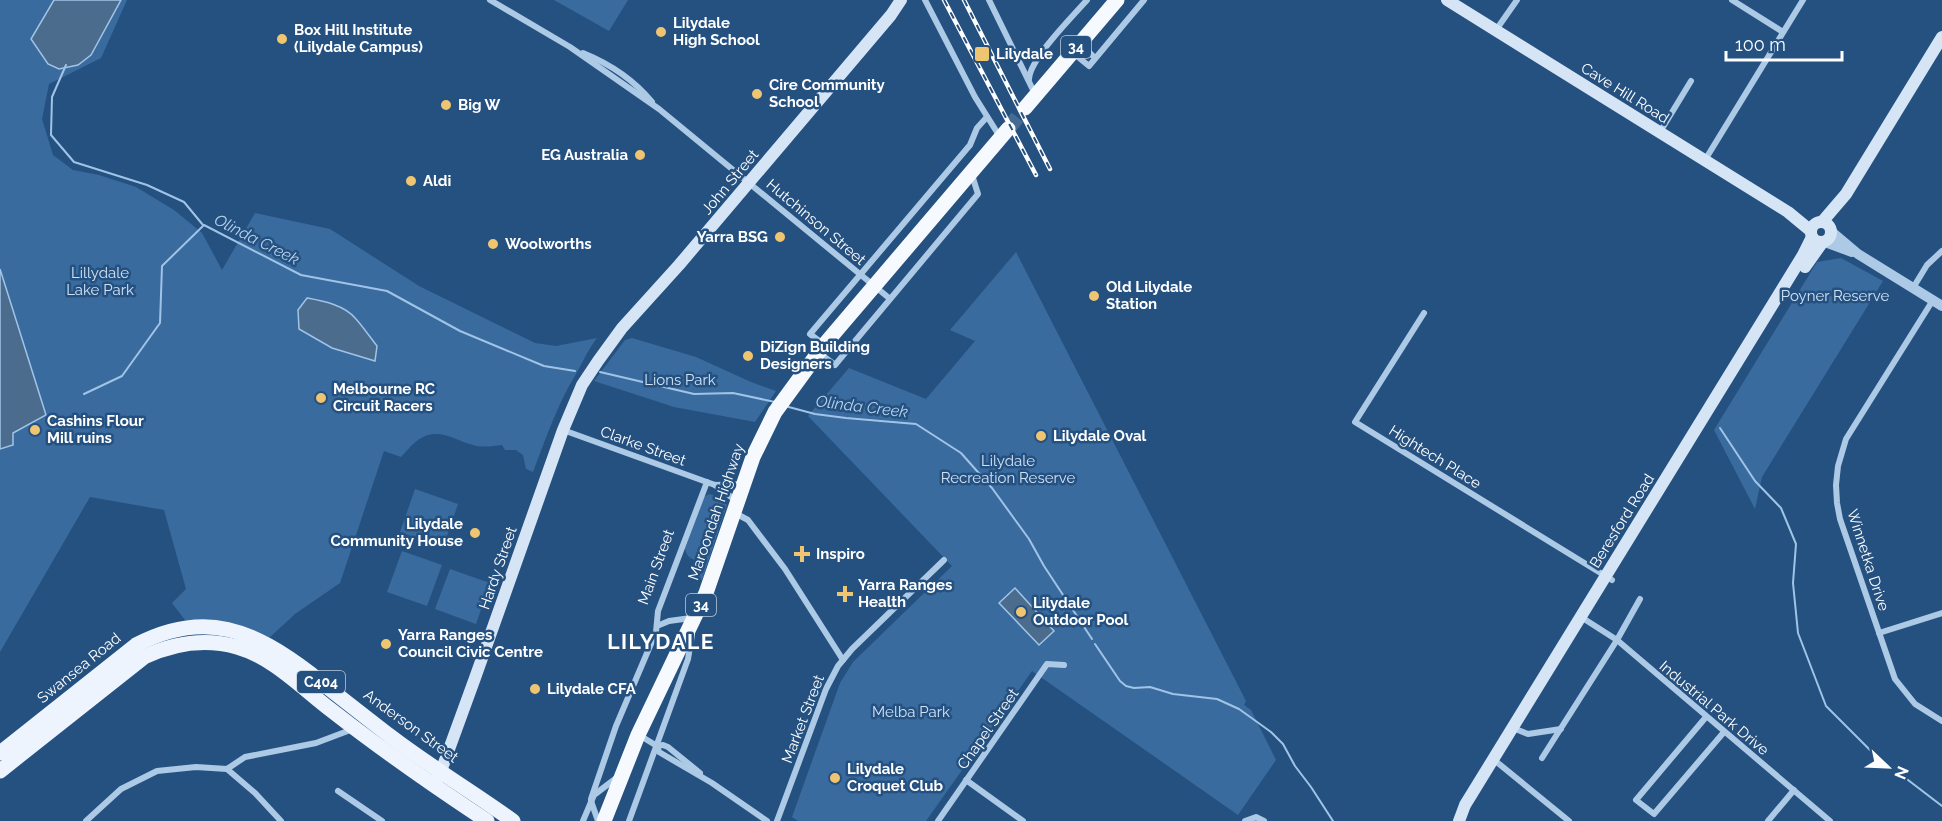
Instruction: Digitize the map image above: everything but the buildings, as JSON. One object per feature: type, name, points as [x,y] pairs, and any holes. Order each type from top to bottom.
[{"type":"highway","name":"34","points":[[1025,108],[1117,0]]},
{"type":"highway","name":"34","points":[[824,346],[1004,133]]},
{"type":"highway","name":"Maroondah Highway","points":[[604,821],[638,735],[696,617],[714,574],[763,434],[785,397],[824,346]]},
{"type":"main road","name":"Cave Hill Road","points":[[1448,0],[1822,232]]},
{"type":"main road","name":"John Street","points":[[587,378],[622,328],[679,266],[902,2]]},
{"type":"main road","name":"Beresford Road","points":[[1459,821],[1465,806],[1516,730],[1803,255],[1822,232],[1942,37]]},
{"type":"main road","name":"Hardy Street","points":[[433,785],[441,771],[563,430],[587,378]]},
{"type":"main road","name":"Anderson Street","points":[[188,628],[215,627],[249,635],[280,651],[314,677],[433,785],[487,821]]},
{"type":"main road","name":"Swansea Road","points":[[0,753],[50,715],[124,653],[160,634],[188,628]]},
{"type":"main road","name":"Anderson Street","points":[[182,643],[210,642],[239,647],[251,652],[273,664],[356,728],[441,771],[513,821]]},
{"type":"main road","name":"Swansea Road","points":[[0,771],[133,665],[157,651],[182,643]]},
{"type":"main road","points":[[314,677],[334,699],[358,719],[356,728]]},
{"type":"street","name":"Hutchinson Street","points":[[490,0],[570,47],[601,60],[620,77],[640,88],[659,109],[889,298]]},
{"type":"street","points":[[925,0],[975,97],[987,117],[1004,133]]},
{"type":"street","points":[[989,0],[1035,95]]},
{"type":"street","points":[[1029,80],[1031,70],[1038,58],[1087,0]]},
{"type":"street","points":[[1072,52],[1089,66],[1144,0]]},
{"type":"street","points":[[1496,30],[1517,0]]},
{"type":"street","points":[[1732,0],[1784,32]]},
{"type":"street","points":[[1705,161],[1803,0]]},
{"type":"street","points":[[1085,37],[1088,51],[1095,58]]},
{"type":"street","points":[[1660,132],[1691,81]]},
{"type":"street","points":[[971,172],[978,194],[835,365],[824,346],[810,334],[970,145],[977,128],[987,117]]},
{"type":"street","name":"Cave Hill Road","points":[[1822,232],[1937,303]]},
{"type":"street","points":[[1913,288],[1930,261],[1942,250]]},
{"type":"street","name":"Winnetka Drive","points":[[1937,303],[1846,440],[1838,466],[1837,502],[1840,519],[1890,668],[1901,688],[1915,704],[1942,721]]},
{"type":"street","name":"Hightech Place","points":[[1424,313],[1355,422],[1609,578]]},
{"type":"street","name":"Clarke Street","points":[[563,430],[707,482],[744,484]]},
{"type":"street","name":"Main Street","points":[[583,821],[616,726],[636,675],[646,658],[657,626],[657,615],[664,594],[707,482]]},
{"type":"street","name":"Clarke Street","points":[[715,484],[748,520],[785,569],[843,660]]},
{"type":"street","name":"Market Street","points":[[777,821],[826,689],[843,660],[944,560]]},
{"type":"street","points":[[1542,758],[1617,640],[1640,599]]},
{"type":"street","points":[[1879,633],[1942,613]]},
{"type":"street","points":[[629,821],[688,658],[696,617],[669,621],[657,626]]},
{"type":"street","name":"Industrial Park Drive","points":[[1584,619],[1617,640],[1830,821]]},
{"type":"street","name":"Chapel Street","points":[[938,821],[1047,664],[1064,664]]},
{"type":"street","points":[[1706,717],[1636,800],[1654,814],[1724,732]]},
{"type":"street","points":[[227,769],[245,758],[315,743],[356,728]]},
{"type":"street","points":[[1516,730],[1528,734],[1561,729]]},
{"type":"street","points":[[638,735],[657,746],[659,752],[712,783],[767,821]]},
{"type":"street","points":[[1496,761],[1569,821]]},
{"type":"street","points":[[86,821],[120,789],[157,771],[196,767],[227,769],[255,793],[281,821]]},
{"type":"street","points":[[598,821],[591,800],[601,788],[621,774]]},
{"type":"street","points":[[966,780],[1023,821]]},
{"type":"street","points":[[1768,821],[1794,790]]},
{"type":"street","points":[[338,791],[382,821]]},
{"type":"street","points":[[1245,821],[1256,817],[1264,821]]},
{"type":"green space","name":"Lillydale Lake Park","points":[[0,0],[127,0],[101,58],[49,84],[42,119],[53,155],[73,170],[99,175],[136,187],[174,210],[202,233],[222,270],[255,213],[330,229],[419,286],[535,343],[556,346],[597,338],[563,398],[533,472],[526,469],[523,455],[516,450],[505,450],[502,445],[476,446],[439,434],[425,436],[418,440],[401,457],[384,451],[340,583],[295,614],[269,638],[226,622],[185,620],[172,603],[186,589],[164,510],[90,497],[0,652]]},
{"type":"green space","points":[[554,0],[628,0],[609,31]]},
{"type":"green space","name":"Lilydale Recreation Reserve","points":[[1016,252],[1246,701],[1244,705],[1251,710],[1276,760],[1238,815],[1032,671],[926,821],[798,821],[792,817],[840,683],[853,662],[952,566],[808,416],[849,368],[926,399],[975,341],[950,330]]},
{"type":"green space","name":"Poyner Reserve","points":[[1841,258],[1883,281],[1762,477],[1755,509],[1714,430],[1817,262]]},
{"type":"green space","name":"Lions Park","points":[[632,338],[696,357],[776,391],[755,422],[674,407],[594,381],[625,340]]},
{"type":"green space","points":[[415,489],[458,504],[443,547],[400,532]]},
{"type":"green space","points":[[709,494],[722,498],[727,505],[702,580],[697,578],[703,561],[689,557],[685,549],[704,497]]},
{"type":"green space","points":[[402,551],[442,565],[427,606],[387,592]]},
{"type":"green space","points":[[450,569],[490,583],[476,624],[435,609]]},
{"type":"shaded area","points":[[54,0],[121,0],[91,55],[78,65],[59,69],[48,64],[31,39]]},
{"type":"shaded area","points":[[0,269],[46,415],[13,433],[13,445],[0,449]]},
{"type":"shaded area","points":[[307,298],[333,304],[351,314],[377,346],[375,361],[332,348],[299,329],[298,310]]},
{"type":"shaded area","points":[[1015,588],[1054,631],[1039,645],[999,603]]},
{"type":"waterway","points":[[66,65],[52,97],[51,135],[74,162],[147,185],[184,202],[203,225]]},
{"type":"waterway","name":"Olinda Creek","points":[[84,394],[122,376],[160,323],[162,266],[204,225],[301,275],[387,291],[460,331],[544,366],[575,371]]},
{"type":"waterway","name":"Olinda Creek","points":[[600,372],[694,394],[733,393],[775,402]]},
{"type":"waterway","name":"Olinda Creek","points":[[785,406],[815,414],[916,424],[961,453],[992,488],[1029,539],[1092,639]]},
{"type":"waterway","points":[[1720,428],[1755,481],[1781,508],[1796,544],[1793,583],[1798,633],[1826,706],[1874,754],[1942,806]]},
{"type":"waterway","name":"Olinda Creek","points":[[1095,644],[1120,681],[1126,686],[1150,687],[1173,694],[1217,699],[1239,709],[1271,732],[1283,744],[1295,766],[1333,821]]},
{"type":"tunnel","points":[[1008,129],[1025,108]]},
{"type":"railway","points":[[944,0],[1036,175]]},
{"type":"railway","points":[[964,0],[1050,169]]},
{"type":"place","name":"Lilydale High School","points":[[661,32]]},
{"type":"place","name":"Box Hill Institute (Lilydale Campus)","points":[[282,39]]},
{"type":"place","name":"Lilydale","points":[[982,54]]},
{"type":"place","name":"Cire Community School","points":[[757,94]]},
{"type":"place","name":"Big W","points":[[446,105]]},
{"type":"place","name":"EG Australia","points":[[640,155]]},
{"type":"place","name":"Aldi","points":[[411,181]]},
{"type":"place","name":"Yarra BSG","points":[[780,237]]},
{"type":"place","name":"Woolworths","points":[[493,244]]},
{"type":"place","name":"Old Lilydale Station","points":[[1094,296]]},
{"type":"place","name":"DiZign Building Designers","points":[[748,356]]},
{"type":"place","name":"Melbourne RC Circuit Racers","points":[[321,398]]},
{"type":"place","name":"Cashins Flour Mill ruins","points":[[35,430]]},
{"type":"place","name":"Lilydale Oval","points":[[1041,436]]},
{"type":"place","name":"Lilydale Community House","points":[[475,533]]},
{"type":"place","name":"Inspiro","points":[[802,554]]},
{"type":"place","name":"Yarra Ranges Health","points":[[845,594]]},
{"type":"place","name":"Lilydale Outdoor Pool","points":[[1021,612]]},
{"type":"place","name":"Yarra Ranges Council Civic Centre","points":[[386,644]]},
{"type":"place","name":"Lilydale CFA","points":[[535,689]]},
{"type":"place","name":"Lilydale Croquet Club","points":[[835,778]]},
{"type":"district","name":"LILYDALE","points":[[661,642]]},
{"type":"park label","name":"Melba Park","points":[[911,712]]}]
